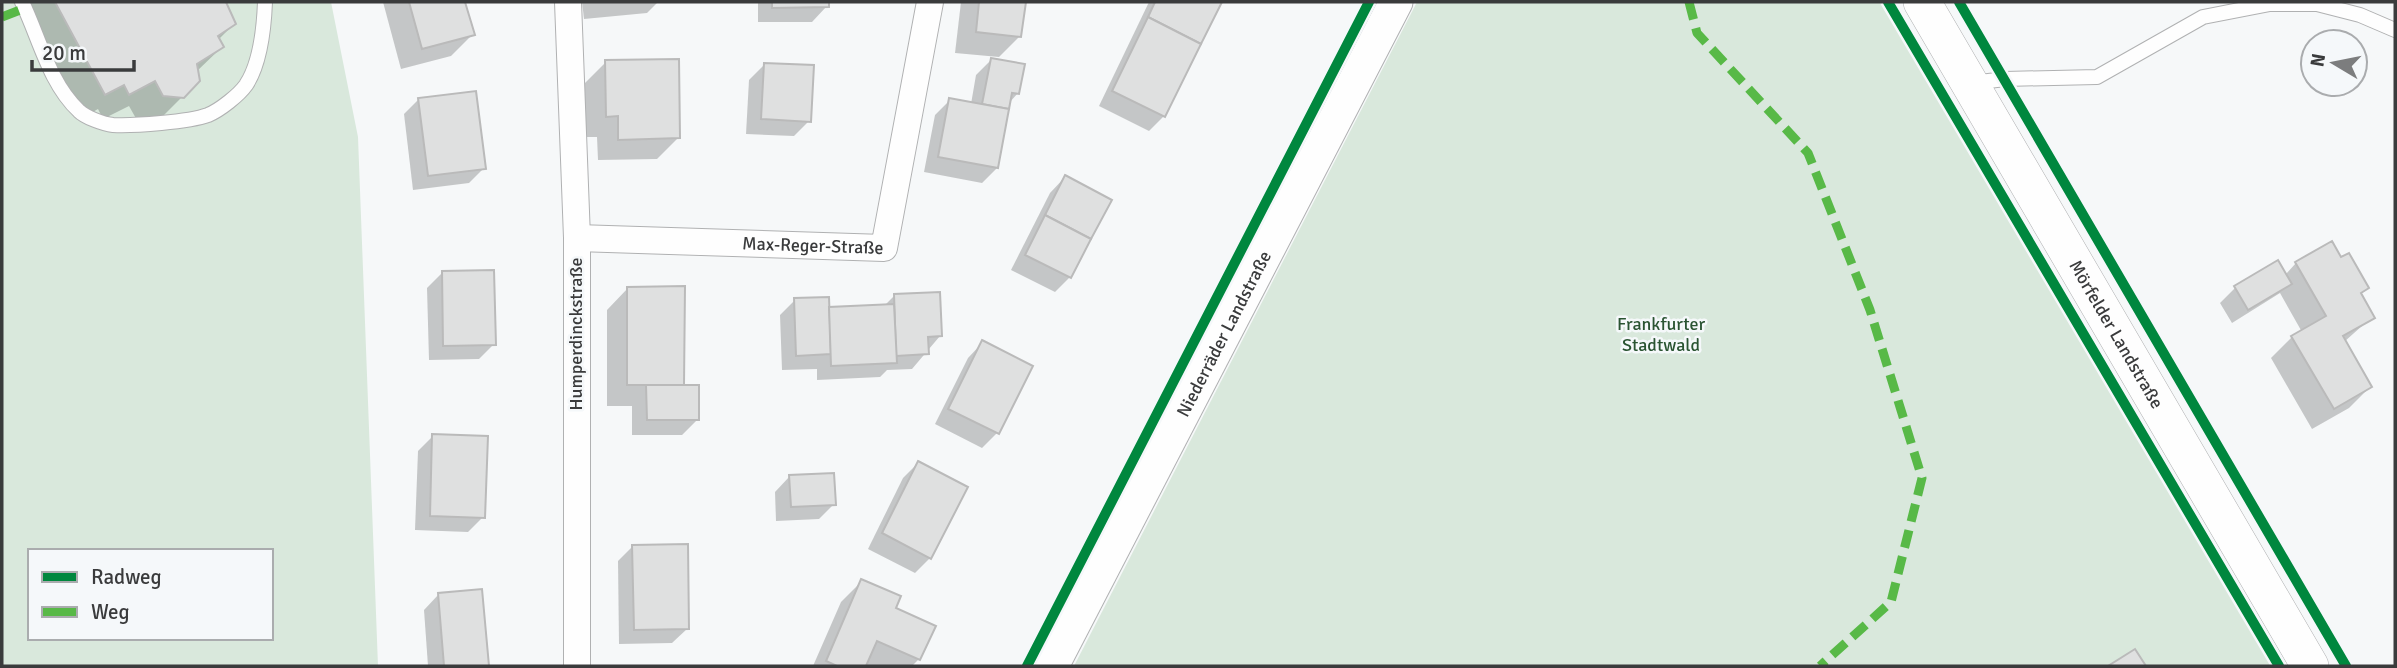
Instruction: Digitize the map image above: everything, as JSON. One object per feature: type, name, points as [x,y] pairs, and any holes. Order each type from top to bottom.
[{"type":"main road","name":"Mörfelder Landstraße","points":[[1922,2],[2311,666]]},
{"type":"street","name":"Humperdinckstraße","points":[[568,2],[576,238],[577,666]]},
{"type":"street","name":"Max-Reger-Straße","points":[[576,238],[884,248],[930,2]]},
{"type":"street","name":"Niederräder Landstraße","points":[[1052,666],[1396,2]]},
{"type":"lane","points":[[22,2],[64,93],[80,113],[110,125],[150,124],[209,115],[226,103],[246,85],[256,59],[265,2]]},
{"type":"lane","points":[[1971,83],[2005,79],[2098,77],[2203,18],[2270,4],[2317,4],[2361,15],[2395,30]]},
{"type":"green space","points":[[2,2],[331,2],[358,137],[378,666],[2,666]]},
{"type":"green space","name":"Frankfurter Stadtwald","points":[[1417,2],[1881,2],[2274,666],[1074,666]]},
{"type":"building","points":[[55,2],[226,2],[236,24],[218,36],[224,47],[197,64],[200,81],[184,98],[163,96],[155,81],[129,95],[124,85],[105,95]]},
{"type":"building","points":[[409,2],[465,2],[475,35],[422,49]]},
{"type":"building","points":[[772,2],[829,2],[829,7],[772,8]]},
{"type":"building","points":[[979,2],[1026,2],[1021,37],[976,32]]},
{"type":"building","points":[[1155,2],[1222,2],[1201,44],[1148,17]]},
{"type":"building","points":[[1148,17],[1201,44],[1165,117],[1112,91]]},
{"type":"building","points":[[991,58],[1025,64],[1019,94],[1012,93],[1009,109],[982,104]]},
{"type":"building","points":[[679,59],[680,138],[618,140],[618,116],[606,117],[605,60]]},
{"type":"building","points":[[764,63],[814,65],[811,122],[761,119]]},
{"type":"building","points":[[476,91],[486,169],[428,176],[418,98]]},
{"type":"building","points":[[949,98],[1009,109],[998,168],[938,157]]},
{"type":"building","points":[[1065,175],[1112,200],[1091,239],[1045,215]]},
{"type":"building","points":[[1045,215],[1091,239],[1071,278],[1025,255]]},
{"type":"building","points":[[2332,241],[2341,257],[2349,253],[2369,288],[2361,293],[2375,318],[2343,336],[2372,387],[2334,409],[2291,336],[2326,316],[2295,262]]},
{"type":"building","points":[[2278,260],[2292,284],[2248,310],[2234,286]]},
{"type":"building","points":[[494,270],[496,345],[443,346],[442,271]]},
{"type":"building","points":[[685,286],[684,385],[627,385],[627,287]]},
{"type":"building","points":[[940,292],[942,336],[928,337],[929,354],[896,356],[894,294]]},
{"type":"building","points":[[829,297],[831,354],[796,356],[794,298]]},
{"type":"building","points":[[894,304],[897,363],[831,366],[829,307]]},
{"type":"building","points":[[982,340],[1033,366],[999,434],[948,409]]},
{"type":"building","points":[[646,385],[699,385],[699,420],[647,420]]},
{"type":"building","points":[[432,434],[488,436],[485,518],[430,516]]},
{"type":"building","points":[[918,461],[968,487],[931,559],[882,533]]},
{"type":"building","points":[[834,473],[836,505],[791,507],[789,475]]},
{"type":"building","points":[[688,544],[689,629],[634,630],[632,545]]},
{"type":"building","points":[[861,579],[901,596],[896,608],[936,626],[920,660],[877,641],[866,666],[837,666],[826,661]]},
{"type":"building","points":[[482,589],[489,666],[444,666],[438,593]]},
{"type":"building","points":[[2135,649],[2146,666],[2108,666]]},
{"type":"marked path","points":[[1689,2],[1697,33],[1808,153],[1870,310],[1922,478],[1891,602],[1820,666]]},
{"type":"marked path","points":[[2,17],[25,8]]},
{"type":"cycle path","points":[[1027,666],[1369,2]]},
{"type":"cycle path","points":[[1888,2],[2279,666]]},
{"type":"cycle path","points":[[1959,2],[2346,666]]}]
